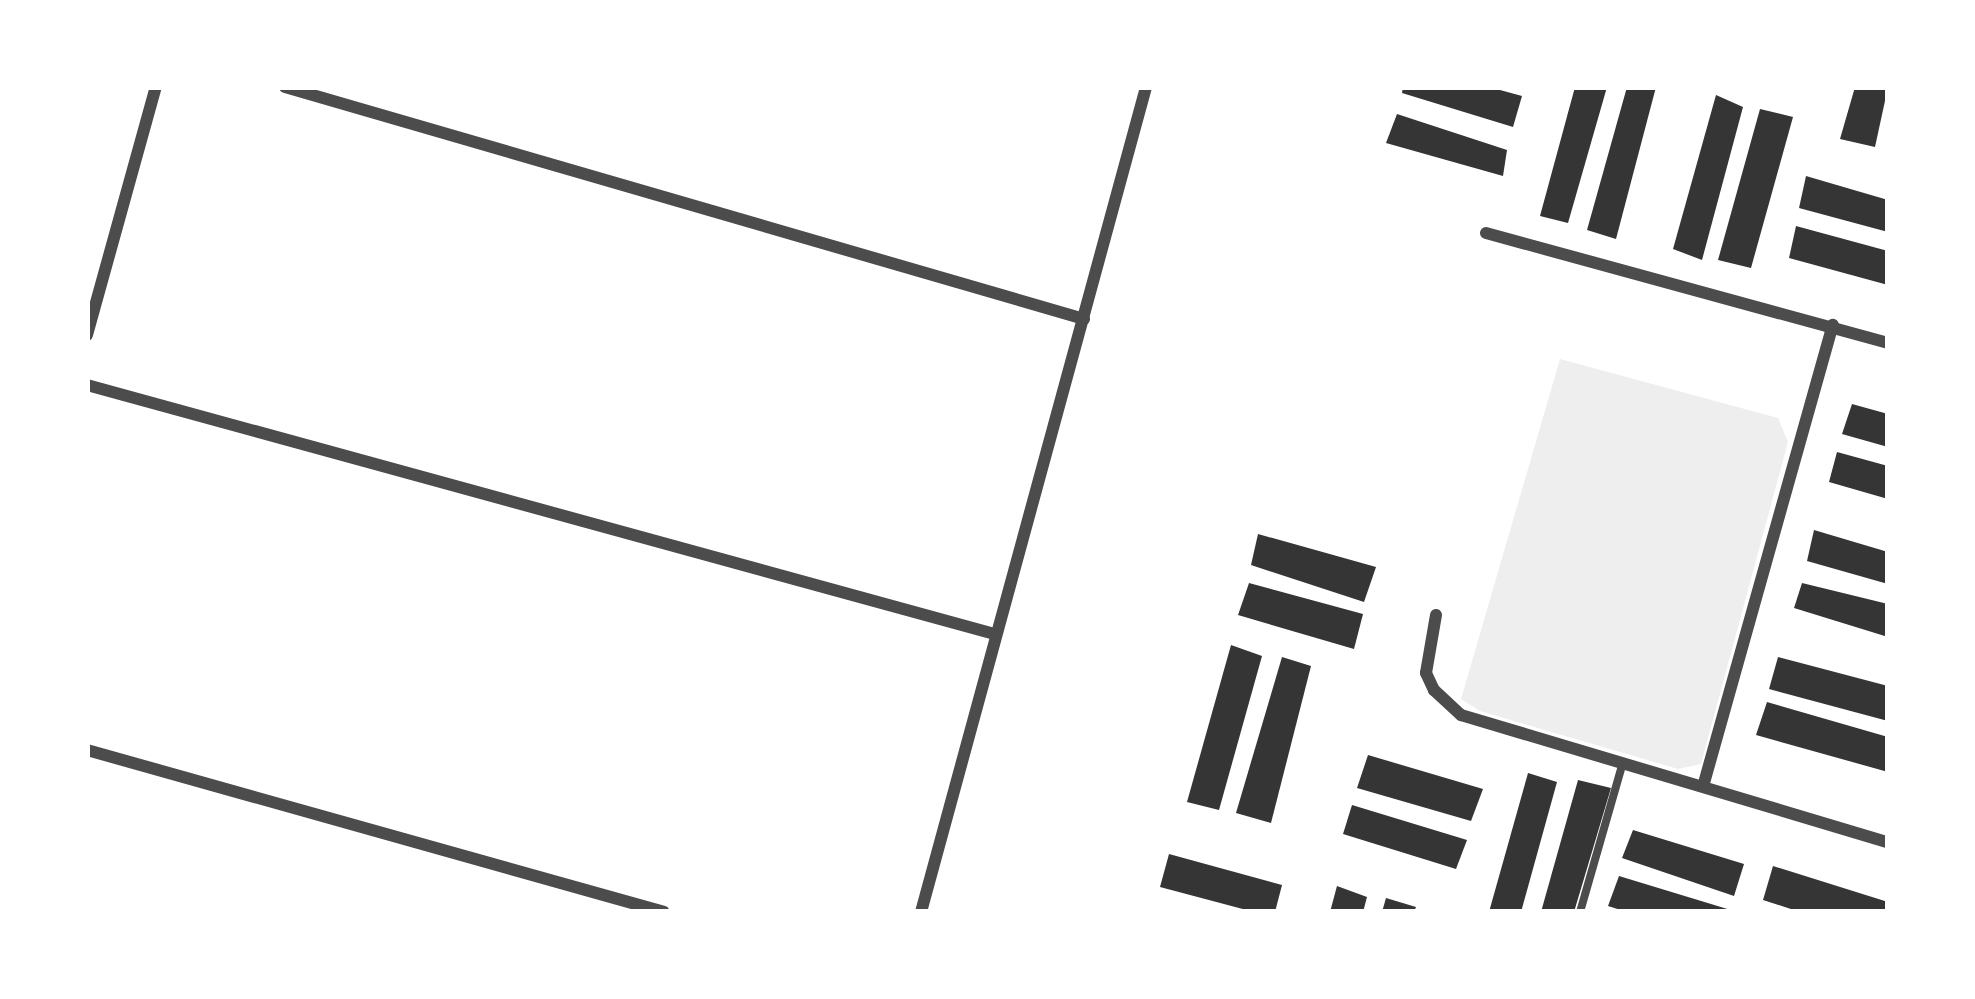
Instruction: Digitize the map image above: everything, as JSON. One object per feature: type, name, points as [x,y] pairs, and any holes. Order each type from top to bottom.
[{"type":"street","points":[[87,335],[156,87]]},
{"type":"street","points":[[285,87],[1084,319]]},
{"type":"street","points":[[921,912],[1146,87]]},
{"type":"street","points":[[1486,232],[1888,343]]},
{"type":"street","points":[[1704,783],[1833,326]]},
{"type":"street","points":[[87,385],[995,634]]},
{"type":"street","points":[[1436,615],[1426,673],[1434,690],[1461,715],[1704,783],[1888,842]]},
{"type":"street","points":[[87,750],[664,912]]},
{"type":"lane","points":[[1580,912],[1624,760]]},
{"type":"shaded area","points":[[1560,359],[1778,418],[1788,442],[1701,764],[1678,769],[1480,711],[1461,699]]},
{"type":"building","points":[[1403,87],[1489,87],[1522,96],[1513,127],[1402,93]]},
{"type":"building","points":[[1575,87],[1607,87],[1568,223],[1540,216]]},
{"type":"building","points":[[1627,87],[1656,87],[1616,239],[1587,230]]},
{"type":"building","points":[[1855,87],[1888,87],[1875,147],[1840,139]]},
{"type":"building","points":[[1716,95],[1743,107],[1702,260],[1673,249]]},
{"type":"building","points":[[1760,109],[1793,117],[1751,268],[1718,260]]},
{"type":"building","points":[[1397,114],[1507,150],[1503,176],[1386,143]]},
{"type":"building","points":[[1806,176],[1888,200],[1888,232],[1799,208]]},
{"type":"building","points":[[1796,226],[1888,251],[1888,285],[1789,258]]},
{"type":"building","points":[[1852,404],[1888,414],[1888,447],[1842,434]]},
{"type":"building","points":[[1837,452],[1888,466],[1888,499],[1829,482]]},
{"type":"building","points":[[1814,530],[1888,552],[1888,584],[1807,561]]},
{"type":"building","points":[[1258,534],[1376,567],[1364,602],[1251,565]]},
{"type":"building","points":[[1249,583],[1363,614],[1354,649],[1238,615]]},
{"type":"building","points":[[1802,583],[1888,604],[1888,637],[1794,608]]},
{"type":"building","points":[[1231,645],[1262,656],[1219,810],[1187,802]]},
{"type":"building","points":[[1282,657],[1311,666],[1271,823],[1236,813]]},
{"type":"building","points":[[1778,657],[1888,686],[1888,721],[1769,689]]},
{"type":"building","points":[[1767,702],[1888,737],[1888,772],[1756,735]]},
{"type":"building","points":[[1368,755],[1483,789],[1471,821],[1357,788]]},
{"type":"building","points":[[1528,773],[1557,782],[1521,912],[1489,912]]},
{"type":"building","points":[[1578,780],[1611,788],[1574,912],[1541,912]]},
{"type":"building","points":[[1352,805],[1467,840],[1456,869],[1343,834]]},
{"type":"building","points":[[1633,830],[1744,864],[1734,896],[1622,858]]},
{"type":"building","points":[[1169,854],[1282,885],[1275,912],[1254,912],[1160,887]]},
{"type":"building","points":[[1773,866],[1888,902],[1885,912],[1800,912],[1763,900]]},
{"type":"building","points":[[1619,876],[1734,912],[1627,912],[1608,906]]},
{"type":"building","points":[[1337,886],[1367,897],[1363,912],[1330,912]]},
{"type":"building","points":[[1386,898],[1416,907],[1414,912],[1382,912]]}]
